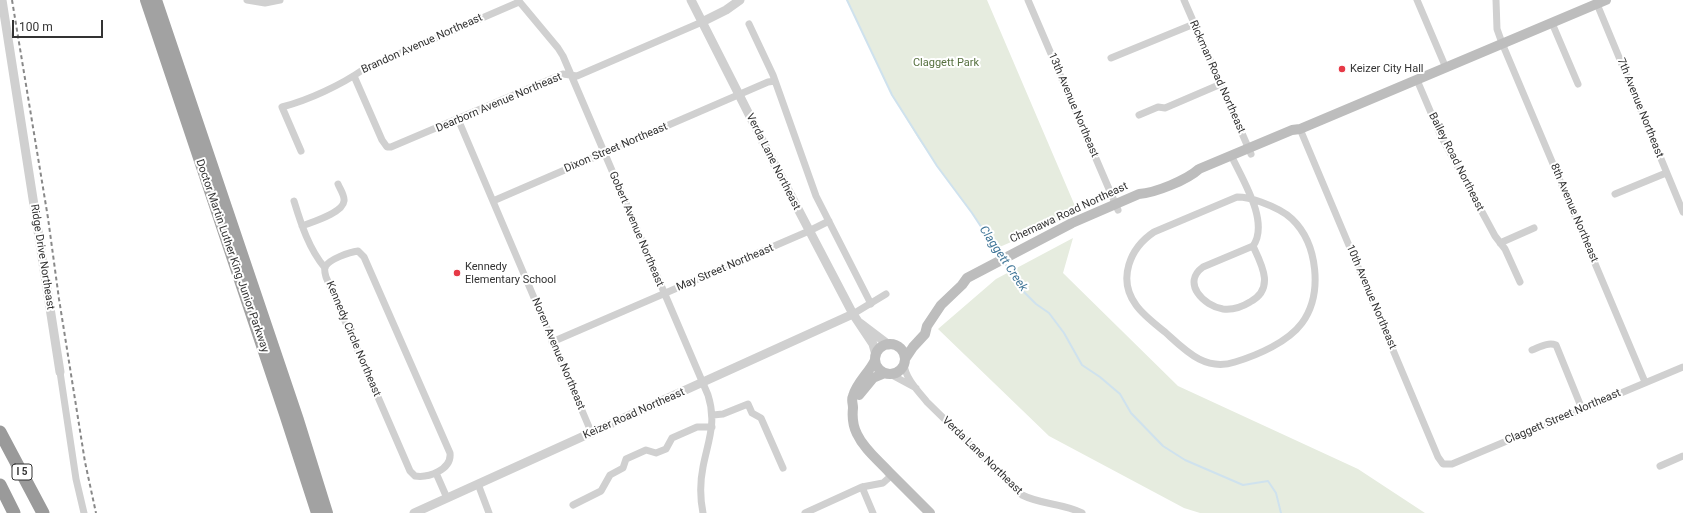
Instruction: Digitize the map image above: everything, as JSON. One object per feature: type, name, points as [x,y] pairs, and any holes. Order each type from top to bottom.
[{"type":"highway","name":"Doctor Martin Luther King Junior Parkway","points":[[146,0],[317,513]]},
{"type":"highway","name":"Doctor Martin Luther King Junior Parkway","points":[[156,0],[298,420],[327,513]]},
{"type":"highway","name":"I 5","points":[[0,432],[43,513]]},
{"type":"highway","name":"I 5","points":[[0,484],[14,513]]},
{"type":"main road","name":"Chemawa Road Northeast","points":[[904,362],[913,346],[925,334],[927,326],[942,305],[967,278],[980,274],[1013,257],[1072,223],[1144,199],[1149,194],[1193,174],[1198,169],[1250,151],[1292,130],[1300,129],[1601,2]]},
{"type":"main road","name":"Chemawa Road Northeast","points":[[892,345],[908,342],[918,331],[927,326]]},
{"type":"main road","points":[[853,406],[869,381],[877,375],[898,371],[904,362],[902,350],[892,345],[881,348],[868,372],[856,386],[852,399],[853,418],[858,435],[864,446],[930,513]]},
{"type":"main road","points":[[875,357],[878,368],[888,374]]},
{"type":"street","name":"Ridge Drive Northeast","points":[[2,0],[76,479],[84,513]]},
{"type":"street","points":[[247,0],[265,3],[280,0]]},
{"type":"street","name":"Verda Lane Northeast","points":[[691,0],[809,232],[853,314],[859,322],[860,327],[873,344],[875,357]]},
{"type":"street","name":"Dearborn Avenue Northeast","points":[[354,76],[382,140],[387,147],[396,146],[563,74],[577,76],[722,13],[740,0]]},
{"type":"street","name":"13th Avenue Northeast","points":[[1028,0],[1117,207]]},
{"type":"street","name":"Rickman Road Northeast","points":[[1184,0],[1250,151]]},
{"type":"street","points":[[1417,0],[1446,68]]},
{"type":"street","name":"8th Avenue Northeast","points":[[1496,0],[1497,29],[1502,44],[1646,382]]},
{"type":"street","name":"Gobert Avenue Northeast","points":[[519,1],[558,48],[704,383],[711,403],[713,415],[712,427],[701,479],[700,493],[703,513]]},
{"type":"street","name":"Brandon Avenue Northeast","points":[[301,152],[282,107],[293,104],[346,81],[364,69],[519,1]]},
{"type":"street","name":"7th Avenue Northeast","points":[[1601,2],[1666,173],[1683,212]]},
{"type":"street","points":[[1552,23],[1578,84]]},
{"type":"street","points":[[749,24],[775,81],[816,196],[872,304]]},
{"type":"street","points":[[1110,58],[1194,24]]},
{"type":"street","name":"Bailey Road Northeast","points":[[1417,80],[1447,148],[1495,236],[1505,249],[1520,282]]},
{"type":"street","name":"Dixon Street Northeast","points":[[493,202],[768,82],[775,81]]},
{"type":"street","points":[[1139,115],[1158,107],[1165,108],[1221,84]]},
{"type":"street","name":"Noren Avenue Northeast","points":[[458,120],[592,434]]},
{"type":"street","name":"10th Avenue Northeast","points":[[1300,129],[1438,457],[1443,464]]},
{"type":"street","points":[[1233,158],[1251,199],[1258,221],[1256,239],[1253,246],[1199,270],[1194,278],[1194,283],[1197,293],[1201,298],[1216,307],[1228,309],[1243,306],[1258,296],[1264,284],[1264,274],[1253,246]]},
{"type":"street","points":[[1615,194],[1666,173]]},
{"type":"street","points":[[302,226],[340,210],[344,202],[344,198],[338,184]]},
{"type":"street","points":[[1237,197],[1251,199],[1283,212],[1293,220],[1301,230],[1311,252],[1315,268],[1315,290],[1311,304],[1301,324],[1278,344],[1232,363],[1216,364],[1202,362],[1190,354],[1135,304],[1130,293],[1127,280],[1129,262],[1139,245],[1154,232],[1237,197]]},
{"type":"street","points":[[294,201],[302,226],[319,260],[325,268]]},
{"type":"street","name":"May Street Northeast","points":[[552,342],[809,232],[829,222]]},
{"type":"street","points":[[1500,243],[1534,228]]},
{"type":"street","name":"Kennedy Circle Northeast","points":[[358,251],[364,257],[450,453],[449,462],[436,472],[415,476],[410,471],[326,277],[325,268],[331,261],[358,251]]},
{"type":"street","points":[[853,314],[872,304],[886,294]]},
{"type":"street","name":"Keizer Road Northeast","points":[[414,513],[592,434],[853,314]]},
{"type":"street","name":"Verda Lane Northeast","points":[[859,322],[864,324],[892,345]]},
{"type":"street","points":[[1532,350],[1547,344],[1556,346],[1582,409]]},
{"type":"street","name":"Verda Lane Northeast","points":[[904,362],[905,372],[916,388],[988,463],[1022,495],[1037,501],[1066,506],[1082,513]]},
{"type":"street","name":"Claggett Street Northeast","points":[[1443,464],[1452,464],[1683,367]]},
{"type":"street","name":"Verda Lane Northeast","points":[[888,374],[916,388]]},
{"type":"street","points":[[713,415],[727,413],[748,404],[752,413],[761,418],[783,468]]},
{"type":"street","points":[[573,505],[601,491],[608,477],[623,468],[626,459],[646,450],[656,453],[661,451],[668,447],[672,438],[697,427],[712,427]]},
{"type":"street","points":[[1660,466],[1683,456]]},
{"type":"street","points":[[436,472],[448,498]]},
{"type":"street","points":[[805,513],[862,487],[879,485],[892,475]]},
{"type":"street","points":[[478,484],[489,513]]},
{"type":"street","points":[[862,487],[873,513]]},
{"type":"green space","name":"Claggett Park","points":[[847,0],[987,0],[1078,213],[995,249],[972,213],[918,138],[892,95]]},
{"type":"green space","points":[[1073,238],[1063,273],[1178,386],[1358,469],[1425,513],[1200,513],[1184,508],[1049,436],[938,329],[996,279]]},
{"type":"waterway","name":"Claggett Creek","points":[[847,0],[892,95],[937,166],[972,213],[1001,257]]},
{"type":"waterway","name":"Claggett Creek","points":[[1004,263],[1017,278],[1022,290],[1036,304],[1049,313],[1064,333],[1082,365],[1100,377],[1120,394],[1131,413],[1163,446],[1185,460],[1243,485],[1268,481],[1276,493],[1281,513]]},
{"type":"railway","points":[[12,0],[48,218],[59,299],[85,462],[96,513]]},
{"type":"place","name":"Keizer City Hall","points":[[1342,69]]},
{"type":"place","name":"Kennedy Elementary School","points":[[457,273]]}]
